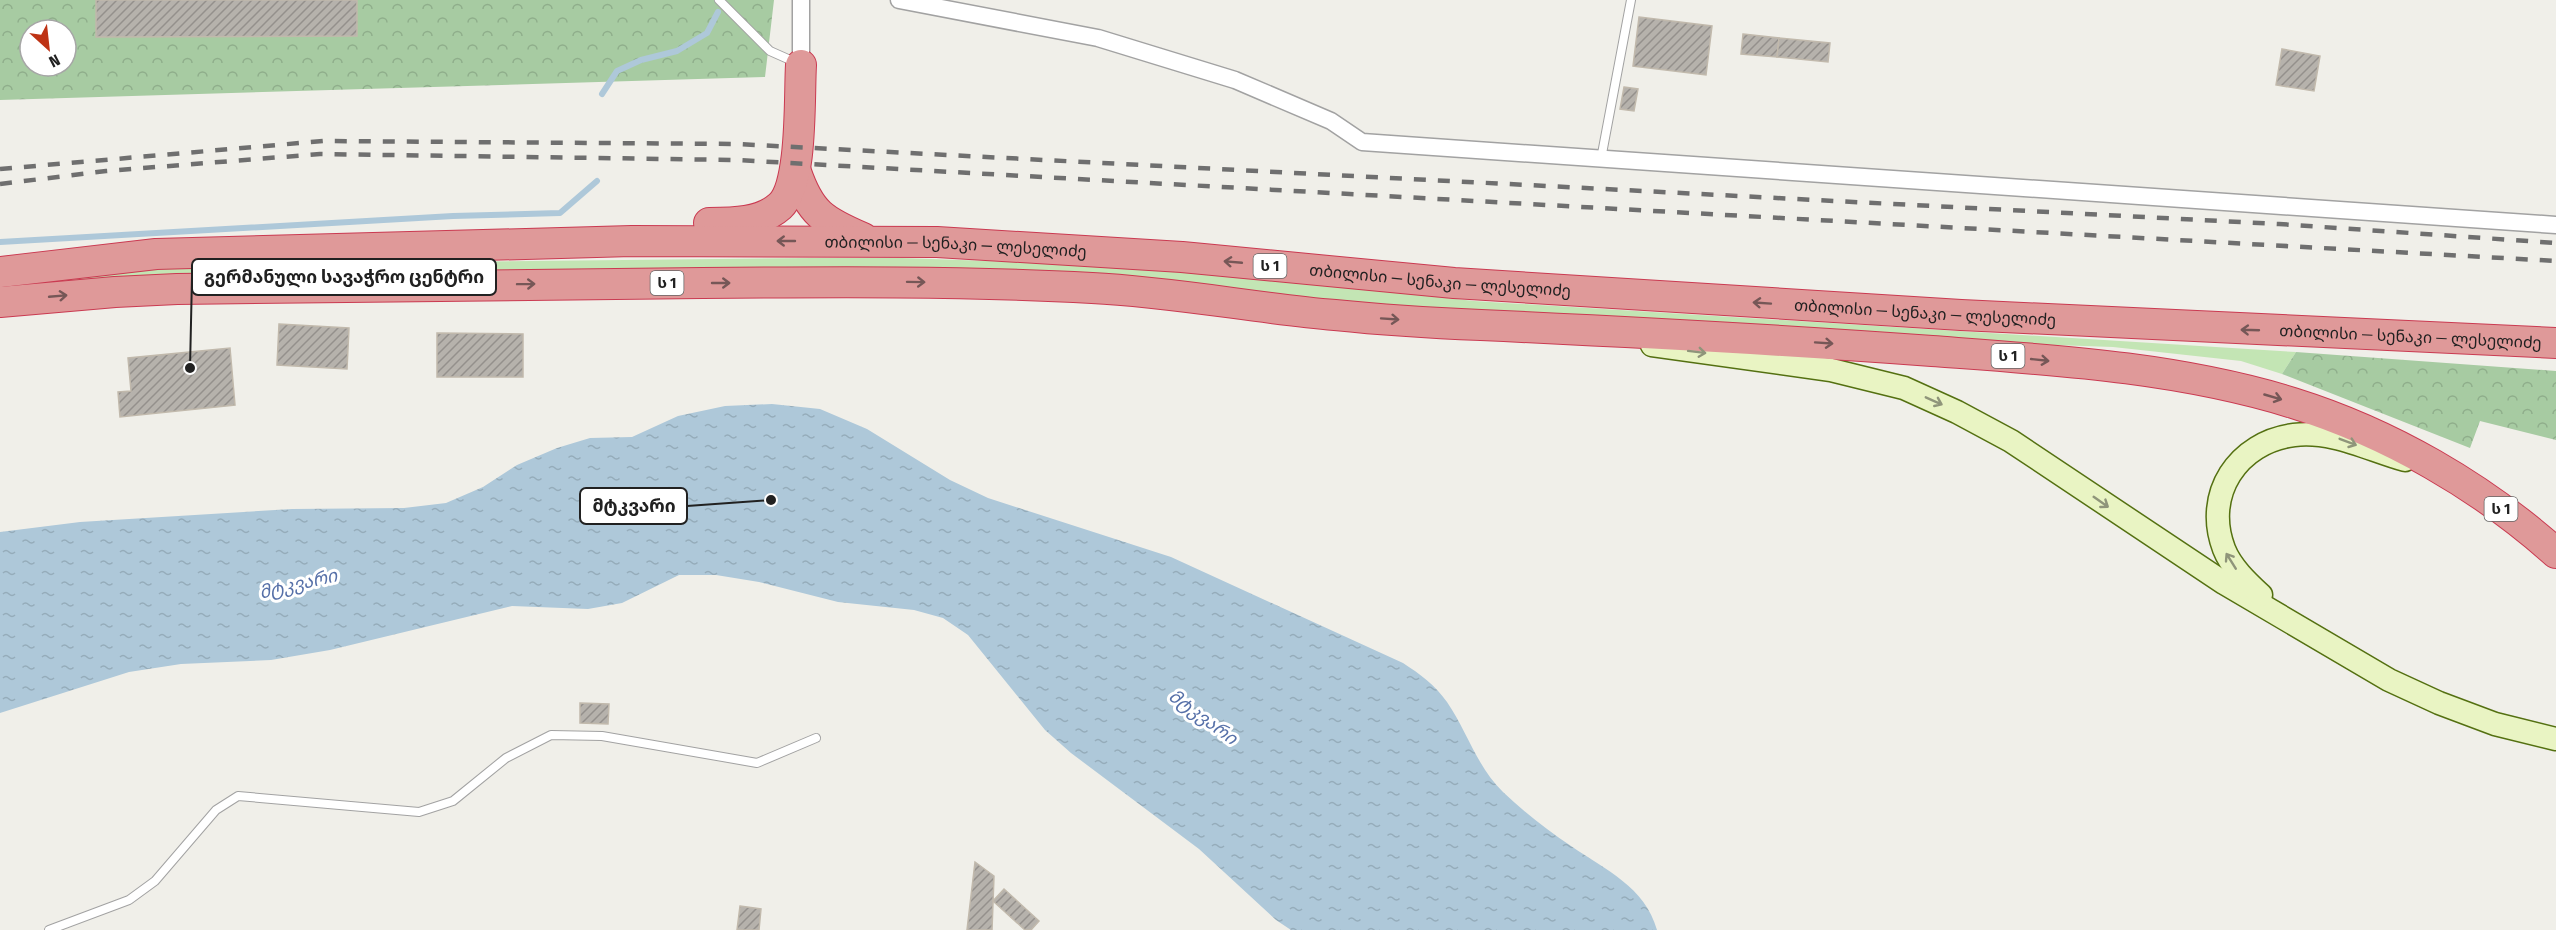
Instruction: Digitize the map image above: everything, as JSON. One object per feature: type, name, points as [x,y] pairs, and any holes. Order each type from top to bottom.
[{"type":"highway","points":[[632,241],[669,224],[742,222],[766,214],[782,205],[796,172],[801,65]]},
{"type":"highway","points":[[796,172],[804,194],[818,215],[844,230],[871,241]]},
{"type":"highway","name":"თბილისი — სენაკი — ლესელიძე","points":[[0,272],[156,254],[632,241],[938,242],[1182,257],[1454,283],[2056,321],[2556,343]]},
{"type":"highway","name":"ს 1","points":[[0,303],[105,292],[177,289],[561,283],[911,282],[1097,288],[1201,297],[1332,315],[1678,334],[2009,356],[2178,375],[2242,389],[2334,417],[2380,436],[2442,470],[2509,515],[2556,553]]},
{"type":"main road","points":[[1556,328],[1693,352],[1831,370],[1904,388],[1957,412],[2011,441],[2195,565],[2379,674],[2439,703],[2495,724],[2556,739]]},
{"type":"main road","points":[[2286,618],[2247,582],[2233,566],[2224,550],[2220,533],[2220,502],[2225,482],[2233,467],[2245,454],[2278,438],[2317,434],[2336,437],[2371,450],[2442,470]]},
{"type":"street","points":[[801,0],[801,65]]},
{"type":"street","points":[[899,0],[1098,38],[1235,80],[1331,121],[1362,142],[2556,225]]},
{"type":"lane","points":[[718,0],[770,51],[801,65]]},
{"type":"lane","points":[[1601,159],[1631,0]]},
{"type":"lane","points":[[50,930],[129,900],[154,881],[216,810],[238,796],[419,812],[453,801],[506,758],[551,735],[602,735],[757,763],[816,738]]},
{"type":"green space","points":[[0,0],[774,0],[765,77],[0,100]]},
{"type":"green space","points":[[902,258],[1045,263],[1226,274],[1474,301],[2296,352],[2282,374],[2241,361],[2113,347],[1959,342],[1378,311],[1154,283],[0,291],[0,281],[180,265]]},
{"type":"green space","points":[[2296,352],[2556,371],[2556,440],[2480,421],[2470,448],[2282,374]]},
{"type":"water","points":[[772,404],[820,409],[867,429],[950,480],[988,498],[1171,557],[1403,663],[1427,680],[1442,696],[1454,713],[1479,760],[1503,792],[1553,833],[1623,881],[1643,902],[1657,930],[1291,930],[1276,920],[1199,849],[1071,753],[1045,730],[968,635],[943,618],[914,610],[838,602],[759,582],[716,575],[679,575],[622,603],[588,609],[512,606],[330,650],[271,660],[181,664],[129,672],[0,713],[0,532],[80,522],[292,509],[404,508],[446,503],[483,487],[517,465],[557,448],[590,438],[632,437],[678,416],[725,406]]},
{"type":"building","points":[[96,0],[357,0],[357,36],[96,37]]},
{"type":"building","points":[[1639,17],[1712,26],[1706,75],[1633,66]]},
{"type":"building","points":[[1743,34],[1779,38],[1777,57],[1741,54]]},
{"type":"building","points":[[1779,38],[1830,43],[1828,62],[1777,57]]},
{"type":"building","points":[[2282,49],[2320,56],[2314,91],[2276,85]]},
{"type":"building","points":[[1624,87],[1638,89],[1634,111],[1620,109]]},
{"type":"building","points":[[279,324],[349,328],[347,369],[277,365]]},
{"type":"building","points":[[437,333],[523,334],[523,377],[437,377]]},
{"type":"building","points":[[230,348],[235,405],[120,417],[118,392],[131,391],[128,358]]},
{"type":"building","points":[[580,703],[609,704],[608,724],[580,723]]},
{"type":"building","points":[[975,862],[994,876],[992,930],[967,930]]},
{"type":"building","points":[[1004,889],[1039,921],[1031,930],[1025,930],[993,901]]},
{"type":"building","points":[[740,906],[761,909],[759,930],[737,930]]},
{"type":"waterway","points":[[602,94],[617,71],[641,60],[677,51],[707,33],[718,12]]},
{"type":"waterway","points":[[0,242],[453,216],[560,213],[597,181]]},
{"type":"railway","points":[[0,169],[323,141],[736,144],[2279,224],[2556,243]]},
{"type":"railway","points":[[0,184],[106,171],[320,154],[736,160],[2556,261]]},
{"type":"place","name":"გერმანული სავაჭრო ცენტრი","points":[[190,368]]},
{"type":"place","name":"მტკვარი","points":[[771,500]]}]
